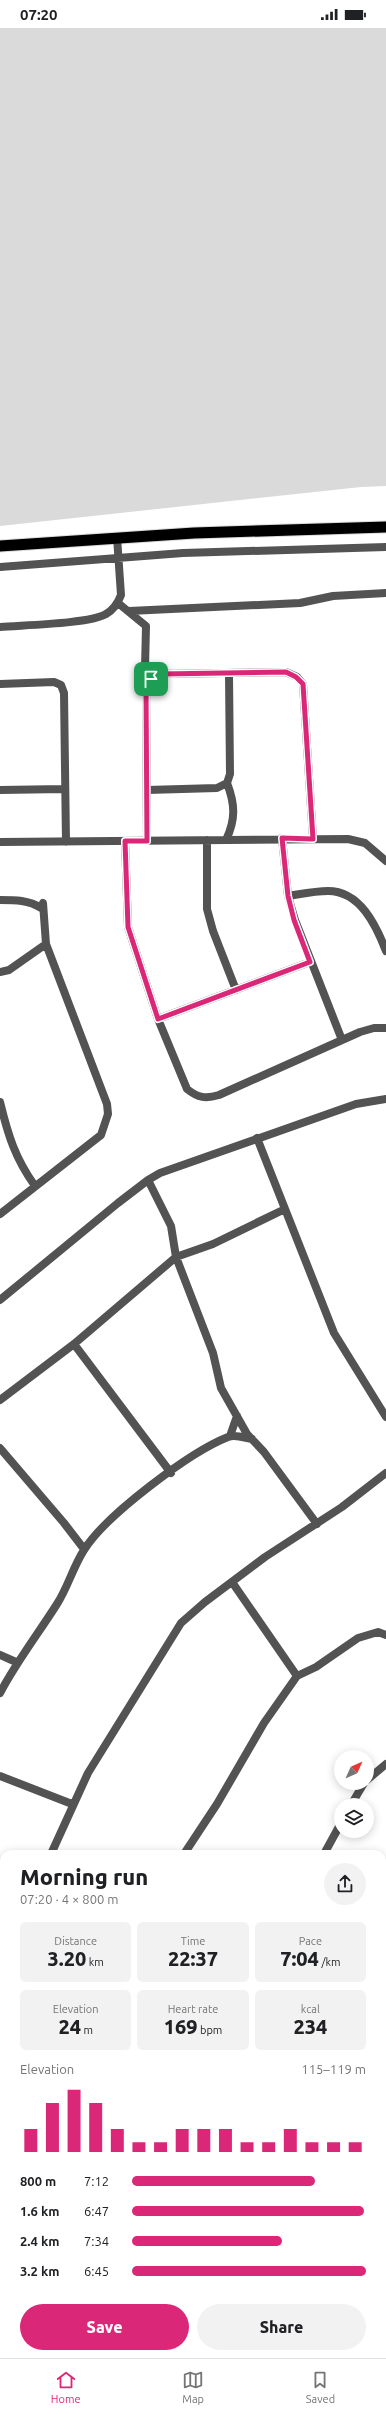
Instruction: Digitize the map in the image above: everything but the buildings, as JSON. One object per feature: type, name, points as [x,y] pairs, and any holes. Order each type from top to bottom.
[{"type":"highway","points":[[0,546],[117,537],[386,527]]},
{"type":"street","points":[[0,627],[98,618],[105,615],[118,603],[121,595],[117,558],[117,537]]},
{"type":"street","points":[[0,567],[117,558],[262,550],[386,548]]},
{"type":"street","points":[[129,611],[300,603],[333,596],[386,593]]},
{"type":"street","points":[[118,603],[146,626],[145,668],[151,679]]},
{"type":"street","points":[[147,841],[146,688],[151,679],[161,674],[286,672],[296,677],[303,684],[313,839]]},
{"type":"street","points":[[226,840],[234,817],[233,799],[227,783],[230,774],[229,674]]},
{"type":"street","points":[[0,684],[54,682],[61,684],[64,693],[64,789],[66,842]]},
{"type":"street","points":[[147,790],[217,788],[227,783]]},
{"type":"street","points":[[0,790],[64,789]]},
{"type":"street","points":[[282,838],[288,896],[294,920],[342,1040]]},
{"type":"street","points":[[0,842],[226,840],[282,838],[348,839],[365,843],[386,861]]},
{"type":"street","points":[[207,840],[207,909],[212,931],[236,990]]},
{"type":"street","points":[[125,841],[128,927],[158,1019],[187,1089],[195,1095],[207,1098],[219,1095],[342,1040],[367,1030],[386,1028]]},
{"type":"street","points":[[288,896],[328,891],[344,894],[368,913],[386,951]]},
{"type":"street","points":[[0,900],[34,903],[42,908],[43,903],[46,944],[107,1104],[108,1114],[101,1135],[0,1214]]},
{"type":"street","points":[[0,972],[9,970],[46,944]]},
{"type":"street","points":[[158,1019],[310,962]]},
{"type":"street","points":[[0,1300],[148,1180],[175,1167],[356,1104],[386,1099]]},
{"type":"street","points":[[0,1102],[10,1141],[22,1166],[35,1186]]},
{"type":"street","points":[[257,1138],[334,1333],[386,1417]]},
{"type":"street","points":[[148,1180],[171,1226],[176,1257],[213,1353],[221,1388],[247,1434],[253,1439],[317,1524]]},
{"type":"street","points":[[0,1400],[74,1344],[176,1257],[213,1244],[285,1209]]},
{"type":"street","points":[[74,1344],[171,1473]]},
{"type":"street","points":[[230,1436],[237,1416]]},
{"type":"street","points":[[0,1693],[16,1662],[58,1603],[84,1549],[128,1504],[197,1455],[230,1436],[253,1439]]},
{"type":"street","points":[[0,1448],[64,1522],[84,1549]]},
{"type":"street","points":[[53,1850],[72,1804],[120,1720],[181,1623],[265,1556],[317,1524],[368,1489],[386,1473]]},
{"type":"street","points":[[232,1582],[298,1676]]},
{"type":"street","points":[[187,1850],[217,1804],[264,1723],[298,1676],[316,1667],[358,1638],[378,1632],[386,1635]]},
{"type":"street","points":[[0,1655],[16,1662]]},
{"type":"street","points":[[374,1774],[386,1764]]},
{"type":"street","points":[[0,1776],[72,1804]]},
{"type":"street","points":[[326,1850],[334,1836]]},
{"type":"shaded area","points":[[0,28],[386,28],[386,486],[361,487],[0,526]]},
{"type":"route","points":[[286,672],[296,677],[303,684],[313,839],[282,838],[284,872],[288,896],[294,920],[310,962],[158,1019],[134,949],[128,927],[126,908],[125,841],[147,841],[146,688],[151,679],[156,675],[161,674],[286,672]]}]
